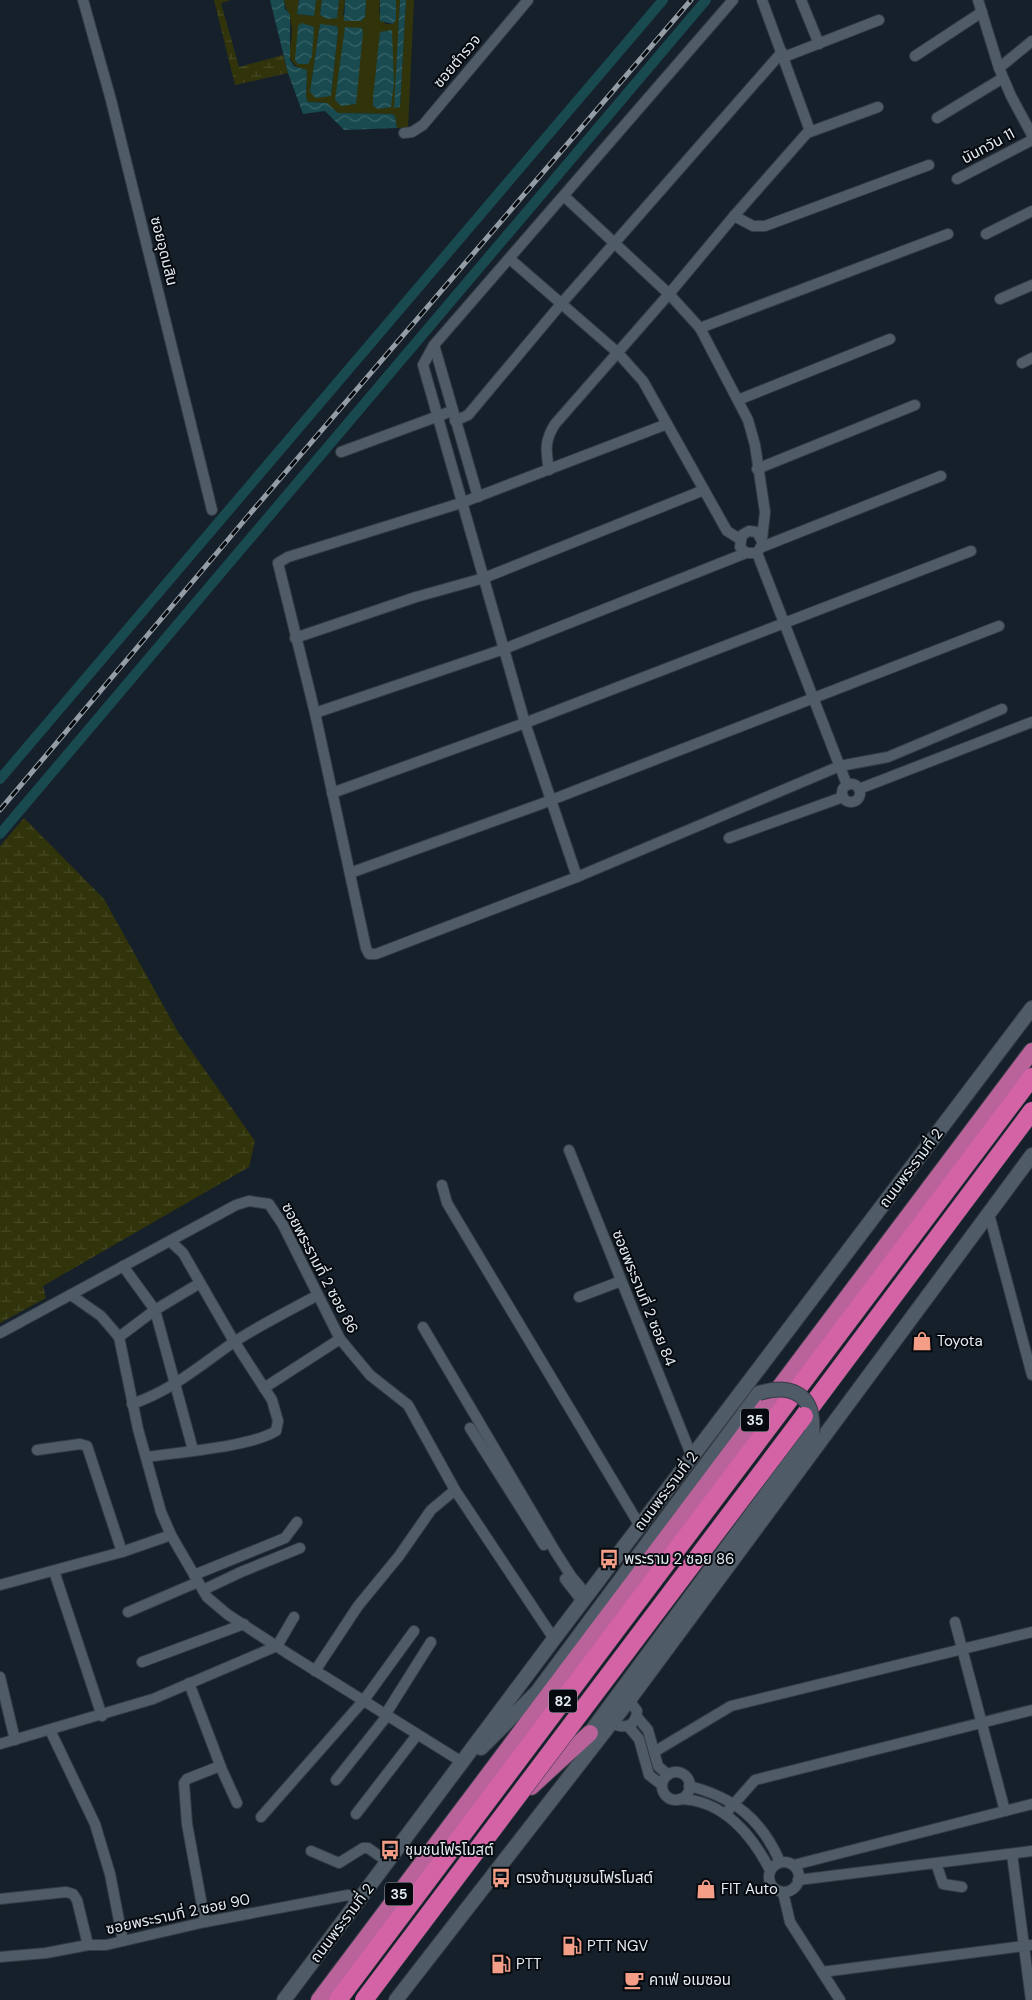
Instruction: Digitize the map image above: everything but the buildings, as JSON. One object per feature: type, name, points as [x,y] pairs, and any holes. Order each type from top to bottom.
[{"type":"highway","name":"ถนนพระรามที่ 2","points":[[319,2000],[1032,1051]]},
{"type":"highway","name":"82","points":[[338,2000],[1032,1077]]},
{"type":"highway","name":"82","points":[[364,2000],[1032,1111]]},
{"type":"highway","name":"35","points":[[364,2000],[1032,1117]]},
{"type":"highway","points":[[479,1788],[537,1692]]},
{"type":"highway","points":[[508,1808],[590,1733]]},
{"type":"main road","name":"ถนนพระรามที่ 2","points":[[284,2000],[554,1639],[1032,1008]]},
{"type":"main road","points":[[396,2000],[628,1700],[1032,1155]]},
{"type":"main road","points":[[452,1776],[537,1692],[636,1562],[759,1393],[781,1389],[801,1396],[811,1409],[812,1432],[590,1733],[529,1826]]},
{"type":"street","name":"ซอยอุดมสิน","points":[[84,0],[114,110],[212,510]]},
{"type":"street","name":"ซอยตำรวจ","points":[[404,133],[412,132],[422,124],[528,0]]},
{"type":"street","points":[[577,877],[525,723],[423,365],[434,345],[733,0]]},
{"type":"street","points":[[762,0],[810,131]]},
{"type":"street","points":[[801,0],[819,44]]},
{"type":"street","points":[[915,56],[980,4],[999,68],[1032,134]]},
{"type":"street","points":[[341,452],[436,416],[468,415],[560,304],[783,55],[819,44],[879,20]]},
{"type":"street","points":[[999,68],[1032,41]]},
{"type":"street","points":[[938,118],[1003,78]]},
{"type":"street","points":[[549,470],[545,447],[549,433],[734,216],[810,131],[878,107]]},
{"type":"street","name":"นันทวัน 11","points":[[957,179],[1032,134]]},
{"type":"street","points":[[734,216],[753,226],[765,226],[928,165]]},
{"type":"street","points":[[564,196],[669,294],[700,328],[748,420],[755,445],[757,469],[765,512],[761,546]]},
{"type":"street","points":[[986,234],[1032,211]]},
{"type":"street","points":[[700,328],[948,234]]},
{"type":"street","points":[[510,259],[617,352],[643,381],[727,531],[740,539]]},
{"type":"street","points":[[1000,299],[1032,285]]},
{"type":"street","points":[[738,400],[890,339]]},
{"type":"street","points":[[434,345],[478,496]]},
{"type":"street","points":[[757,469],[915,405]]},
{"type":"street","points":[[667,424],[461,503],[279,561],[278,566],[315,712],[366,948],[370,954],[376,954],[577,877],[840,766],[888,757],[1002,709]]},
{"type":"street","points":[[315,712],[504,649],[941,476]]},
{"type":"street","points":[[295,638],[416,597],[484,578],[704,490]]},
{"type":"street","points":[[746,553],[740,547],[740,539],[749,531],[757,532],[785,624],[847,785]]},
{"type":"street","points":[[332,793],[525,723],[971,551]]},
{"type":"street","points":[[350,873],[552,800],[998,626]]},
{"type":"street","points":[[859,789],[1032,722]]},
{"type":"street","points":[[854,784],[859,789],[860,796],[855,801],[848,802],[842,797],[842,790],[847,785],[854,784]]},
{"type":"street","points":[[729,838],[842,797]]},
{"type":"street","name":"ซอยพระรามที่ 2 ซอย 84","points":[[569,1150],[692,1457]]},
{"type":"street","points":[[442,1185],[446,1203],[640,1526]]},
{"type":"street","name":"ซอยพระรามที่ 2 ซอย 86","points":[[0,1333],[236,1205],[248,1201],[270,1204],[283,1225],[340,1339],[370,1375],[408,1405],[455,1490],[554,1639]]},
{"type":"street","points":[[989,1214],[1032,1375]]},
{"type":"street","points":[[147,1457],[267,1436],[276,1430],[278,1421],[272,1400],[234,1342],[183,1253],[170,1242]]},
{"type":"street","points":[[123,1266],[155,1310],[193,1450]]},
{"type":"street","points":[[579,1297],[621,1280]]},
{"type":"street","points":[[119,1336],[155,1310],[200,1283]]},
{"type":"street","points":[[71,1295],[101,1316],[119,1336],[132,1404],[161,1512],[171,1535],[207,1597],[315,1671],[462,1762]]},
{"type":"street","points":[[132,1404],[155,1396],[175,1385],[234,1342],[318,1295]]},
{"type":"street","points":[[423,1327],[555,1551],[585,1598]]},
{"type":"street","points":[[264,1388],[340,1339]]},
{"type":"street","points":[[470,1428],[566,1580],[585,1598]]},
{"type":"street","points":[[37,1450],[80,1444],[87,1446],[122,1552]]},
{"type":"street","points":[[315,1671],[358,1606],[399,1556],[431,1510],[455,1490]]},
{"type":"street","points":[[128,1612],[199,1582],[284,1538],[297,1522]]},
{"type":"street","points":[[0,1585],[122,1552],[171,1535]]},
{"type":"street","points":[[199,1582],[240,1572],[300,1548]]},
{"type":"street","points":[[54,1571],[102,1716]]},
{"type":"street","points":[[0,1744],[102,1716],[153,1699],[277,1646],[294,1617]]},
{"type":"street","points":[[955,1622],[1005,1811]]},
{"type":"street","points":[[142,1662],[244,1624]]},
{"type":"street","points":[[261,1817],[364,1700],[414,1631]]},
{"type":"street","points":[[654,1752],[731,1706],[1032,1632]]},
{"type":"street","points":[[336,1780],[386,1716],[431,1642]]},
{"type":"street","points":[[0,1677],[15,1740]]},
{"type":"street","points":[[189,1683],[220,1766],[237,1803]]},
{"type":"street","points":[[628,1700],[635,1707],[636,1717],[648,1730],[658,1766],[668,1775]]},
{"type":"street","points":[[725,1814],[755,1780],[1032,1710]]},
{"type":"street","points":[[611,1722],[619,1726],[628,1726],[636,1717]]},
{"type":"street","points":[[628,1726],[639,1739],[649,1775],[662,1786],[667,1797],[703,1803],[725,1814],[751,1838],[770,1870],[770,1885],[783,1892],[793,1889],[799,1875],[794,1865]]},
{"type":"street","points":[[50,1730],[95,1824],[110,1874],[123,1941]]},
{"type":"street","points":[[356,1814],[417,1735]]},
{"type":"street","points":[[205,1922],[186,1824],[184,1783],[188,1778],[220,1766]]},
{"type":"street","points":[[668,1775],[680,1773],[687,1778],[690,1786],[687,1794],[680,1800]]},
{"type":"street","points":[[662,1786],[668,1775]]},
{"type":"street","points":[[690,1786],[721,1795],[733,1803],[762,1830],[773,1845],[780,1862]]},
{"type":"street","points":[[780,1862],[794,1865],[1032,1804]]},
{"type":"street","points":[[311,1851],[338,1862],[363,1848],[368,1848],[388,1862]]},
{"type":"street","points":[[798,1880],[1032,1851]]},
{"type":"street","points":[[1012,1854],[1028,1946],[1031,2000]]},
{"type":"street","points":[[770,1870],[780,1862]]},
{"type":"street","points":[[936,1863],[943,1884],[962,1887]]},
{"type":"street","points":[[0,1899],[66,1892],[73,1894],[77,1900],[88,1945]]},
{"type":"street","points":[[783,1892],[790,1922],[840,2000]]},
{"type":"street","name":"ซอยพระรามที่ 2 ซอย 90","points":[[0,1957],[46,1953],[88,1945],[106,1945],[205,1922],[348,1895],[359,1901]]},
{"type":"street","points":[[822,1972],[1028,1946]]},
{"type":"green space","points":[[214,0],[231,0],[221,3],[239,67],[283,55],[288,73],[235,85]]},
{"type":"green space","points":[[284,0],[299,0],[297,14],[313,16],[316,0],[322,0],[320,15],[337,18],[339,0],[345,0],[343,15],[365,17],[366,0],[380,0],[379,12],[385,24],[393,24],[396,20],[396,0],[400,0],[395,108],[400,107],[406,0],[414,0],[408,128],[397,128],[395,116],[392,114],[338,113],[326,103],[308,102],[306,97],[307,71],[298,67],[290,57],[292,31]],"holes":[[[320,25],[337,26],[331,96],[310,92]]]},
{"type":"green space","points":[[24,818],[104,899],[178,1032],[255,1141],[249,1167],[43,1286],[46,1298],[0,1323],[0,846]]},
{"type":"water","points":[[270,0],[284,0],[285,9],[290,14],[290,60],[294,66],[307,70],[306,97],[308,102],[327,103],[338,113],[392,114],[395,116],[397,128],[344,130],[325,111],[303,114],[288,73]]},
{"type":"water","points":[[299,0],[316,0],[314,16],[297,14]]},
{"type":"water","points":[[322,0],[339,0],[337,18],[327,19],[320,15]]},
{"type":"water","points":[[345,0],[366,0],[365,17],[361,21],[344,21]]},
{"type":"water","points":[[380,0],[396,0],[396,20],[393,24],[380,21]]},
{"type":"water","points":[[400,0],[406,0],[400,107],[394,108]]},
{"type":"water","points":[[302,23],[314,27],[312,56],[308,64],[298,64],[295,60],[298,26]]},
{"type":"water","points":[[320,24],[337,26],[338,30],[331,96],[316,98],[310,92]]},
{"type":"water","points":[[345,27],[362,28],[363,33],[356,104],[341,106],[335,100]]},
{"type":"water","points":[[392,30],[394,83],[391,107],[378,109],[373,106],[373,98],[380,32]]},
{"type":"waterway","points":[[0,779],[663,0]]},
{"type":"waterway","points":[[0,834],[706,0]]},
{"type":"railway","points":[[0,810],[248,516],[691,0]]},
{"type":"place","name":"Toyota","points":[[922,1341]]},
{"type":"place","name":"พระราม 2 ซอย 86","points":[[609,1559]]},
{"type":"place","name":"ชุมชนโฟรโมสต์","points":[[390,1850]]},
{"type":"place","name":"ตรงข้ามชุมชนโฟรโมสต์","points":[[501,1878]]},
{"type":"place","name":"FIT Auto","points":[[706,1889]]},
{"type":"place","name":"PTT NGV","points":[[572,1946]]},
{"type":"place","name":"PTT","points":[[501,1964]]},
{"type":"place","name":"คาเฟ่ อเมซอน","points":[[634,1980]]}]
